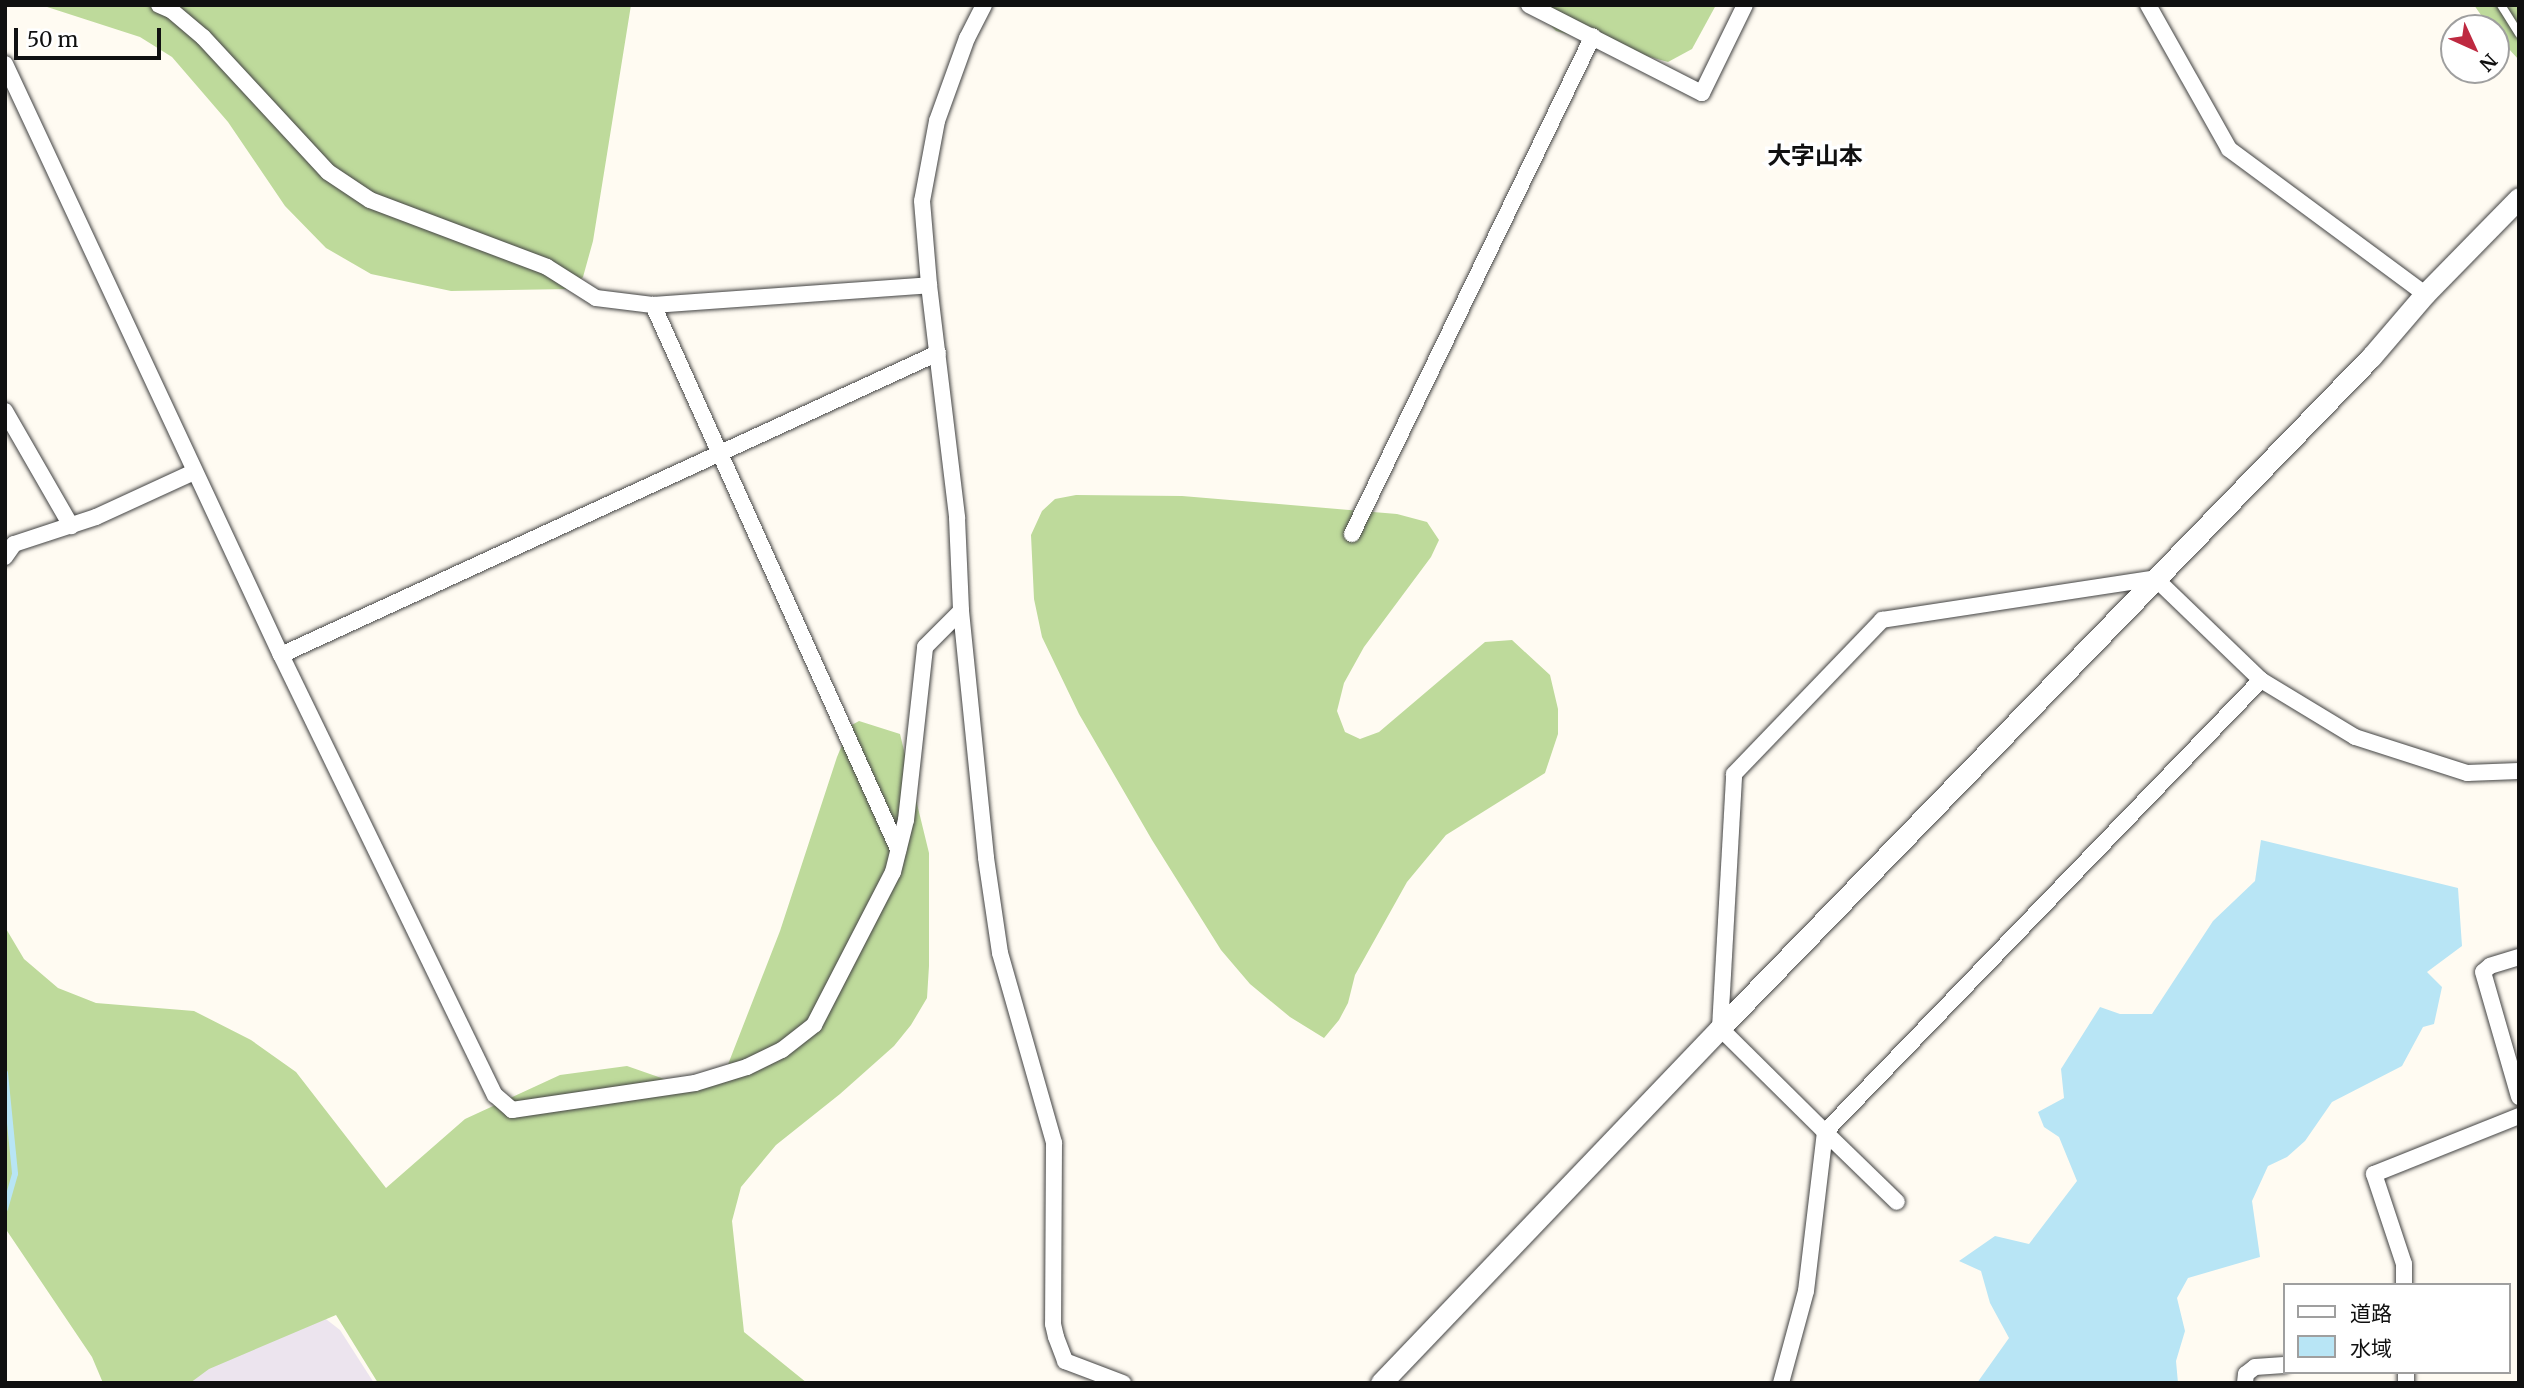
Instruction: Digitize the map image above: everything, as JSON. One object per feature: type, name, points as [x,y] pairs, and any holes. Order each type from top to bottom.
[{"type":"street","points":[[159,5],[171,10],[203,37],[328,173],[370,200],[547,267],[596,298],[653,306],[929,285]]},
{"type":"street","points":[[984,5],[967,38],[937,121],[922,201],[929,285],[957,519],[961,611],[986,858],[1000,953],[1054,1143],[1053,1324],[1065,1361],[1123,1383]]},
{"type":"street","points":[[1530,5],[1702,93],[1745,5]]},
{"type":"street","points":[[2148,5],[2230,149],[2425,294]]},
{"type":"street","points":[[1352,534],[1593,36]]},
{"type":"street","points":[[5,64],[281,655],[495,1095],[512,1110],[695,1083],[747,1067],[782,1050],[814,1025],[892,872],[906,820],[925,647],[961,611]]},
{"type":"street","points":[[1381,1383],[1720,1028],[2371,357],[2425,294],[2519,198]]},
{"type":"street","points":[[653,306],[898,849]]},
{"type":"street","points":[[281,655],[938,353]]},
{"type":"street","points":[[5,411],[71,526]]},
{"type":"street","points":[[5,557],[14,544],[71,526],[194,472]]},
{"type":"street","points":[[2155,578],[2261,680],[2355,737],[2467,773],[2519,771]]},
{"type":"street","points":[[1898,1202],[1720,1028],[1734,774],[1882,620],[2155,578]]},
{"type":"street","points":[[1781,1383],[1806,1291],[1825,1132],[2261,680]]},
{"type":"street","points":[[2519,957],[2490,966],[2483,972],[2519,1097]]},
{"type":"street","points":[[2404,1283],[2404,1264],[2374,1174],[2519,1116]]},
{"type":"street","points":[[2245,1383],[2246,1374],[2255,1367],[2282,1365]]},
{"type":"lane","points":[[2501,5],[2519,34]]},
{"type":"shaded area","points":[[304,1302],[340,1330],[374,1383],[177,1383]]},
{"type":"green space","points":[[41,5],[631,5],[593,241],[583,277],[570,289],[451,291],[371,274],[326,248],[285,206],[228,122],[172,57],[140,37]]},
{"type":"green space","points":[[1530,5],[1716,5],[1692,49],[1668,62],[1556,31]]},
{"type":"green space","points":[[2474,5],[2519,5],[2519,60],[2510,50],[2510,14],[2480,14]]},
{"type":"green space","points":[[1076,495],[1182,496],[1397,514],[1427,522],[1439,540],[1431,557],[1364,647],[1344,683],[1337,711],[1345,732],[1360,739],[1379,732],[1485,642],[1512,640],[1550,675],[1558,709],[1558,734],[1545,773],[1446,835],[1407,882],[1355,975],[1348,1003],[1339,1020],[1324,1038],[1290,1017],[1250,984],[1221,950],[1152,840],[1079,714],[1042,637],[1034,599],[1031,535],[1042,511],[1055,499]]},
{"type":"green space","points":[[859,721],[900,734],[929,853],[927,998],[911,1025],[894,1046],[776,1145],[741,1187],[732,1221],[744,1332],[807,1383],[378,1383],[336,1315],[209,1369],[190,1383],[103,1383],[92,1357],[5,1228],[5,927],[24,959],[58,988],[96,1003],[194,1011],[251,1040],[296,1072],[386,1188],[465,1119],[560,1075],[627,1066],[670,1081],[698,1086],[727,1067],[780,931],[837,757],[850,726]]},
{"type":"water","points":[[2261,840],[2458,888],[2462,946],[2427,972],[2442,987],[2434,1024],[2423,1027],[2402,1066],[2332,1102],[2305,1141],[2287,1157],[2268,1166],[2252,1201],[2260,1257],[2188,1278],[2177,1298],[2185,1331],[2176,1361],[2178,1383],[1977,1383],[2009,1338],[1990,1303],[1981,1271],[1959,1261],[1995,1236],[2029,1244],[2077,1181],[2059,1137],[2044,1127],[2038,1112],[2064,1098],[2061,1069],[2100,1007],[2120,1014],[2152,1014],[2213,921],[2255,881]]},
{"type":"waterway","points":[[5,1073],[15,1174],[5,1209]]},
{"type":"district","name":"大字山本","points":[[1815,156]]}]
